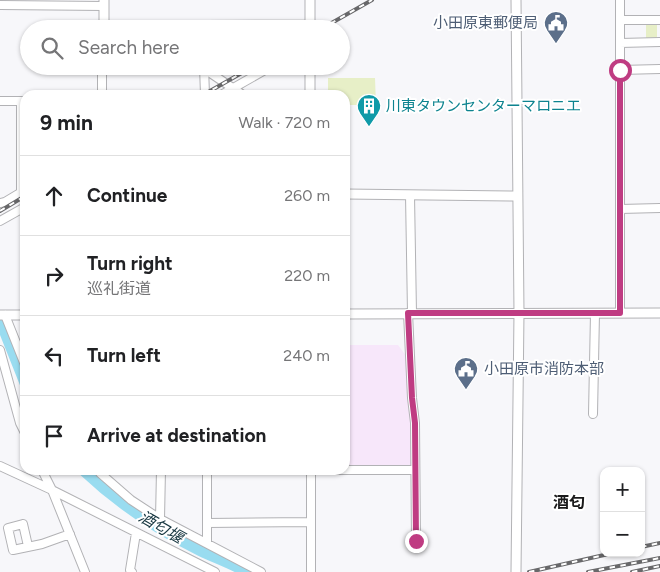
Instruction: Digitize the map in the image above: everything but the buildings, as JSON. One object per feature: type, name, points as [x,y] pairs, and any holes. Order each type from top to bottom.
[{"type":"street","points":[[310,0],[310,20]]},
{"type":"street","points":[[516,0],[519,313],[516,572]]},
{"type":"street","points":[[620,0],[620,313]]},
{"type":"street","points":[[0,5],[104,3],[103,20]]},
{"type":"street","points":[[620,20],[660,20]]},
{"type":"street","points":[[620,43],[660,42]]},
{"type":"street","points":[[620,70],[660,69]]},
{"type":"street","points":[[102,75],[102,90]]},
{"type":"street","points":[[204,75],[205,90]]},
{"type":"street","points":[[214,75],[236,90]]},
{"type":"street","points":[[230,90],[256,75]]},
{"type":"street","points":[[310,75],[310,90]]},
{"type":"street","points":[[0,101],[20,101]]},
{"type":"street","points":[[350,194],[518,196]]},
{"type":"street","points":[[0,202],[6,202],[20,195]]},
{"type":"street","points":[[410,195],[410,313],[412,398],[415,423],[416,541]]},
{"type":"street","points":[[620,209],[660,208]]},
{"type":"street","points":[[0,221],[20,210]]},
{"type":"street","points":[[593,414],[595,313]]},
{"type":"street","points":[[350,314],[660,313]]},
{"type":"street","points":[[20,315],[2,315],[20,354]]},
{"type":"street","points":[[0,350],[20,423]]},
{"type":"street","points":[[0,466],[215,572]]},
{"type":"street","points":[[350,470],[415,470]]},
{"type":"street","points":[[44,475],[85,572]]},
{"type":"street","points":[[103,475],[131,500],[160,519],[261,572]]},
{"type":"street","points":[[160,519],[161,475]]},
{"type":"street","points":[[207,475],[207,543]]},
{"type":"street","points":[[311,475],[312,572]]},
{"type":"street","points":[[207,523],[311,522]]},
{"type":"street","points":[[132,572],[130,570],[136,533]]},
{"type":"street","points":[[28,546],[42,544],[70,534]]},
{"type":"shaded area","points":[[350,345],[398,345],[407,357],[407,392],[412,431],[412,468],[350,468]]},
{"type":"green space","points":[[646,22],[657,22],[657,40],[646,40]]},
{"type":"green space","points":[[328,78],[375,78],[376,105],[350,105],[350,90],[328,90]]},
{"type":"waterway","name":"酒匂堰","points":[[0,320],[20,370]]},
{"type":"waterway","name":"酒匂堰","points":[[89,475],[124,505],[154,525],[201,551],[247,572]]},
{"type":"railway","points":[[337,20],[372,0]]},
{"type":"railway","points":[[212,90],[238,75]]},
{"type":"railway","points":[[0,211],[20,199]]},
{"type":"railway","points":[[645,546],[660,543]]},
{"type":"railway","points":[[529,572],[600,556]]},
{"type":"railway","points":[[588,572],[660,558]]},
{"type":"railway","points":[[632,572],[660,566]]},
{"type":"place","name":"小田原東郵便局","points":[[556,44]]},
{"type":"place","name":"川東タウンセンターマロニエ","points":[[369,127]]},
{"type":"place","name":"小田原市消防本部","points":[[466,390]]},
{"type":"district","name":"酒匂","points":[[569,502]]},
{"type":"route","points":[[416,541],[415,423],[408,313],[620,313],[620,70]]}]
